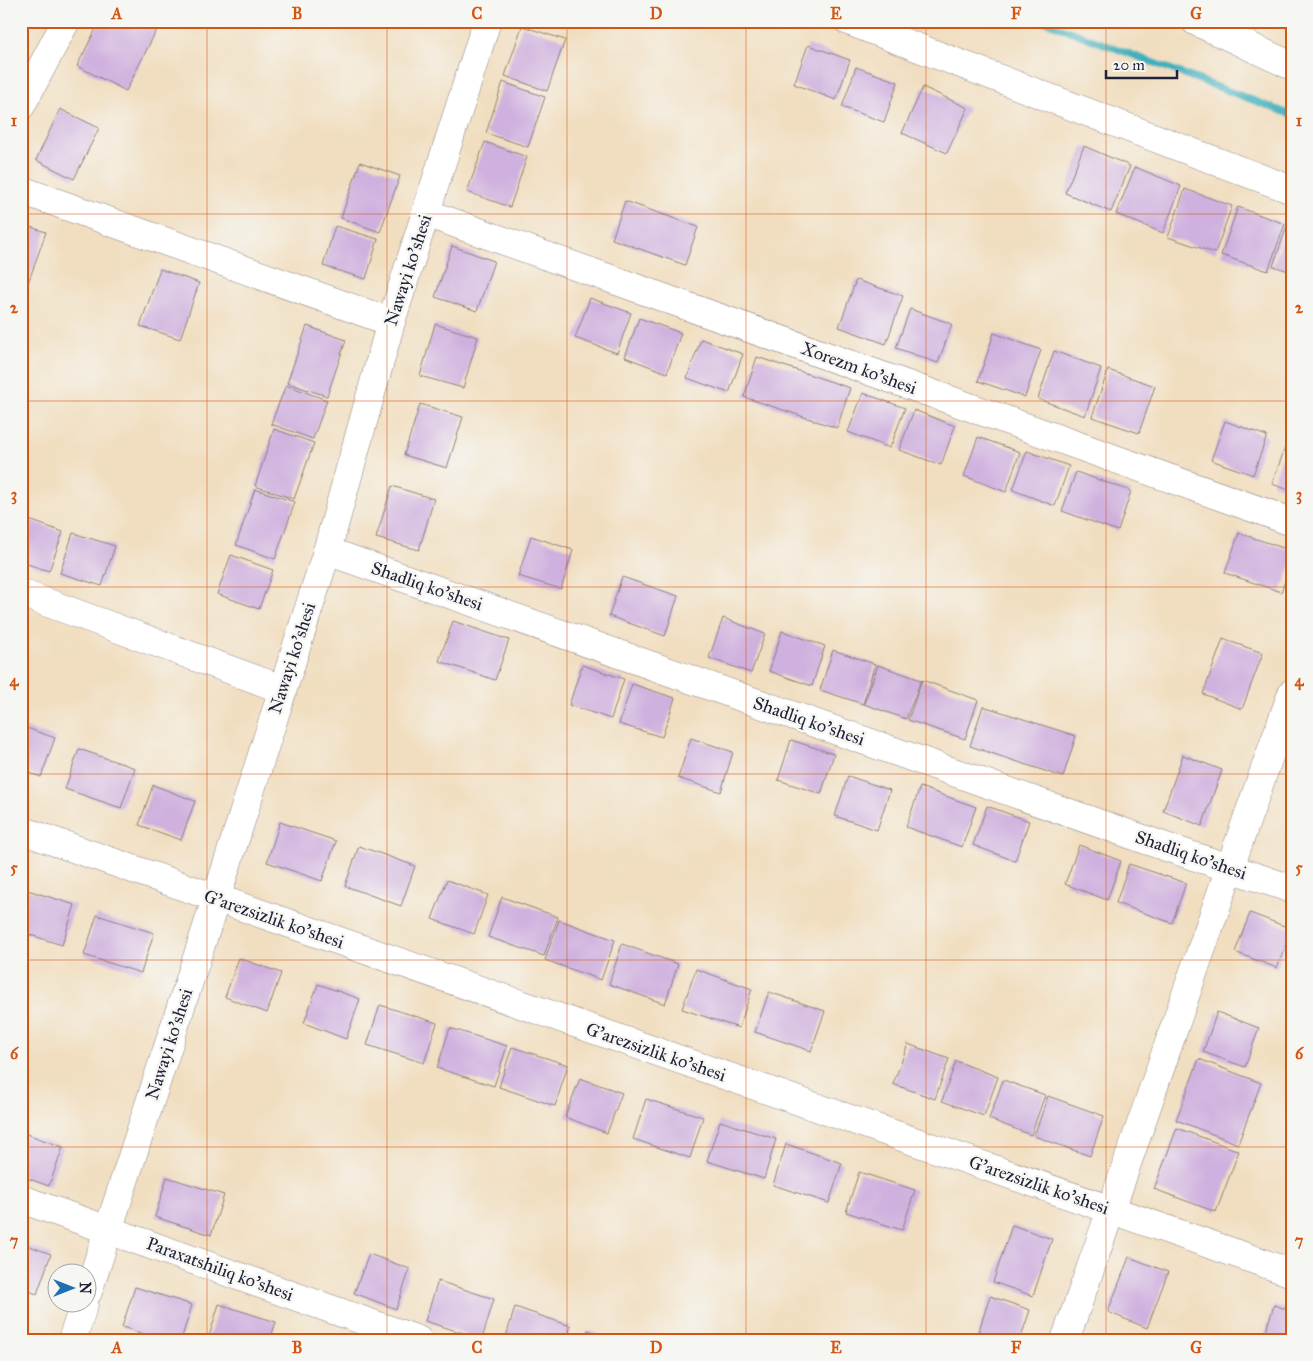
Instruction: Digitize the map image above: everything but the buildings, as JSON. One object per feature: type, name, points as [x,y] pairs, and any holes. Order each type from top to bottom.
[{"type":"street","points":[[21,106],[66,21]]},
{"type":"street","name":"Nawayi ko'shesi","points":[[97,1264],[327,551],[391,322],[487,21]]},
{"type":"street","points":[[848,21],[1292,190]]},
{"type":"street","points":[[1195,21],[1292,66]]},
{"type":"street","points":[[21,190],[391,322]]},
{"type":"street","name":"Xorezm ko'shesi","points":[[426,213],[1292,522]]},
{"type":"street","name":"Shadliq ko'shesi","points":[[327,551],[1153,843],[1292,889]]},
{"type":"street","points":[[21,593],[282,689]]},
{"type":"street","points":[[1064,1340],[1112,1210],[1229,868],[1292,693]]},
{"type":"street","name":"G'arezsizlik ko'shesi","points":[[21,830],[1292,1273]]},
{"type":"street","name":"Paraxatshiliq ko'shesi","points":[[21,1199],[418,1340]]},
{"type":"street","points":[[72,1340],[81,1314]]},
{"type":"waterway","points":[[1043,21],[1292,115]]}]
